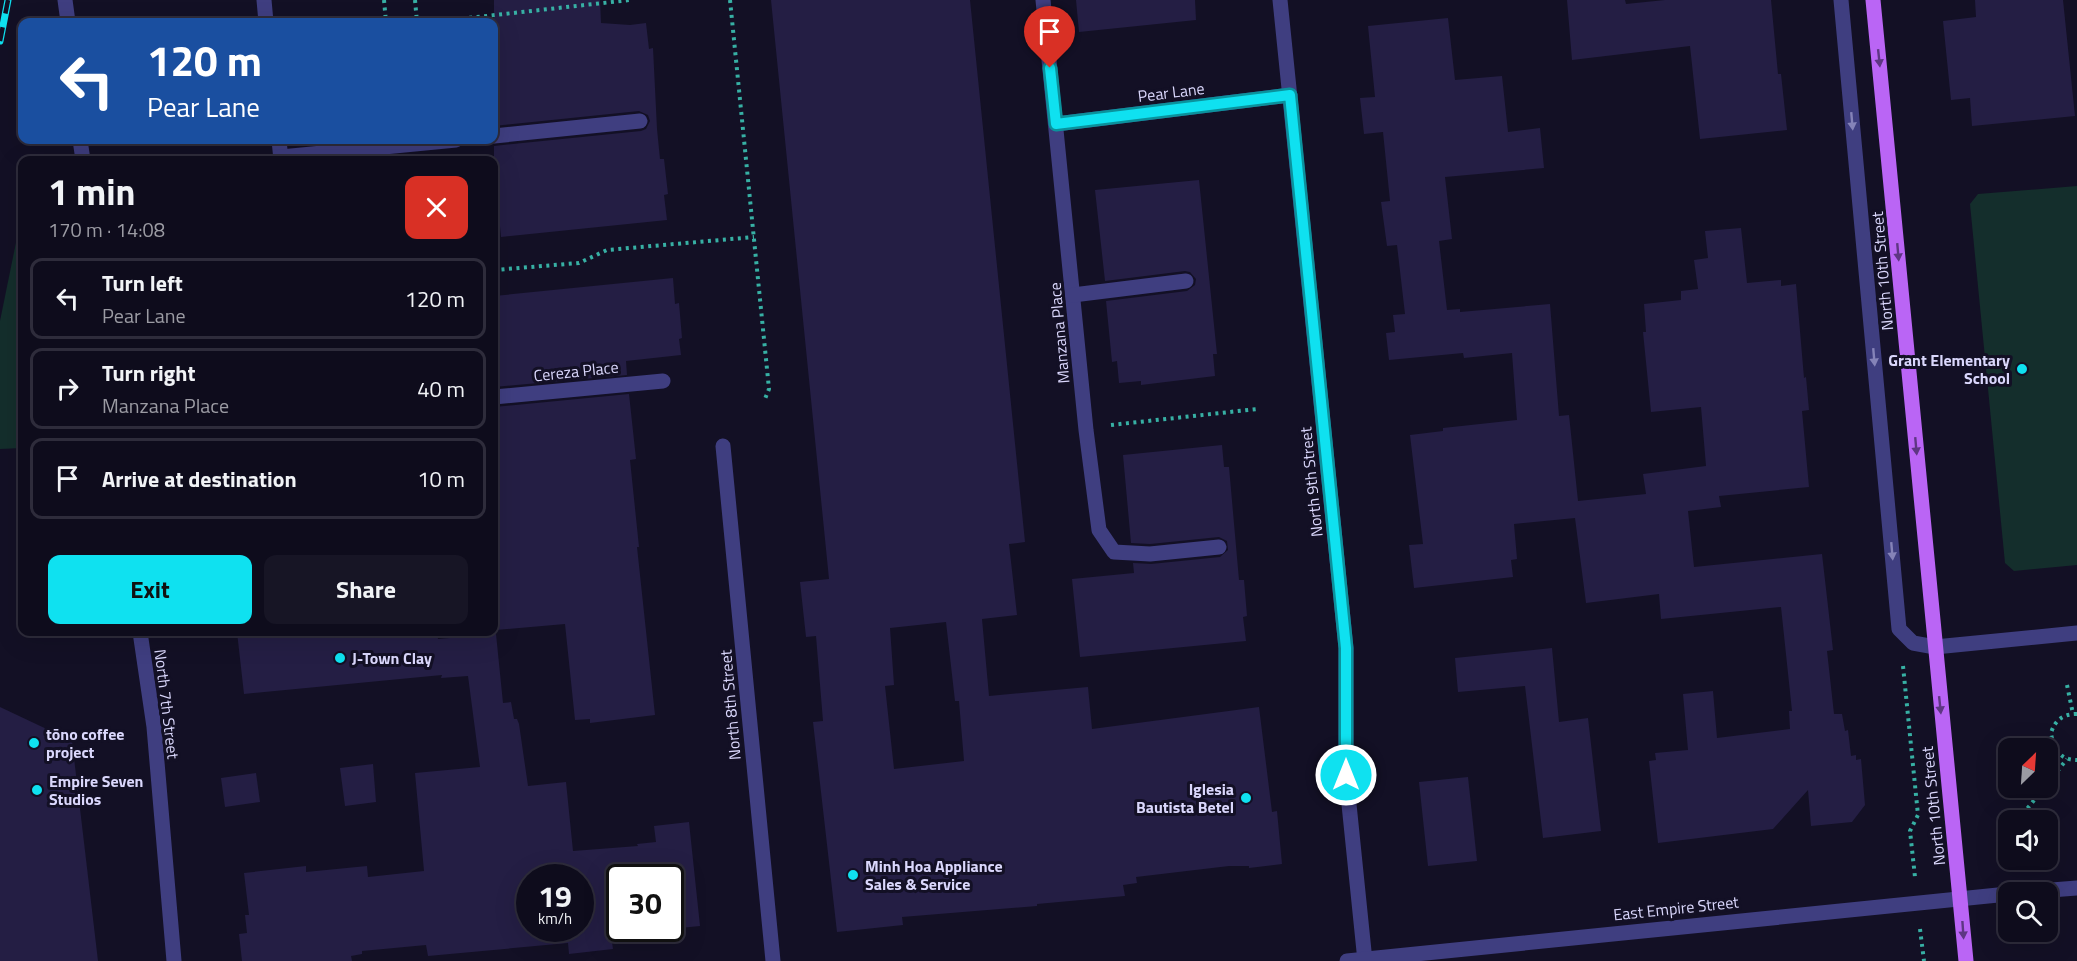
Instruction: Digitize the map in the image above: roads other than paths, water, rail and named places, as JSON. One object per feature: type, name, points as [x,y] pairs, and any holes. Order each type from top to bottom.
[{"type":"main road","name":"North 10th Street","points":[[1873,0],[1966,961]]},
{"type":"street","points":[[65,0],[67,18]]},
{"type":"street","points":[[264,0],[266,18]]},
{"type":"street","name":"Manzana Place","points":[[1043,0],[1086,430],[1099,530],[1114,552],[1150,554],[1219,547]]},
{"type":"street","name":"North 9th Street","points":[[1280,0],[1346,648],[1346,775],[1365,961]]},
{"type":"street","name":"North 10th Street","points":[[1841,0],[1899,629],[1913,643],[1935,647]]},
{"type":"street","name":"Pear Lane","points":[[1056,124],[1290,95]]},
{"type":"street","points":[[498,136],[640,121]]},
{"type":"street","points":[[309,156],[419,144]]},
{"type":"street","points":[[1074,296],[1186,281]]},
{"type":"street","name":"Cereza Place","points":[[498,397],[663,381]]},
{"type":"street","name":"North 8th Street","points":[[723,446],[773,961]]},
{"type":"street","points":[[1935,647],[2077,633]]},
{"type":"street","name":"North 7th Street","points":[[141,636],[154,727],[174,961]]},
{"type":"street","points":[[2058,890],[2077,888]]},
{"type":"street","name":"East Empire Street","points":[[1347,961],[1365,961],[1704,923],[1998,895]]},
{"type":"railway","points":[[0,41],[8,0]]},
{"type":"place","name":"Grant Elementary School","points":[[2022,369]]},
{"type":"place","name":"J-Town Clay","points":[[340,658]]},
{"type":"place","name":"tōno coffee project","points":[[34,743]]},
{"type":"place","name":"Empire Seven Studios","points":[[37,790]]},
{"type":"place","name":"Iglesia Bautista Betel","points":[[1246,798]]},
{"type":"place","name":"Minh Hoa Appliance Sales & Service","points":[[853,875]]}]
